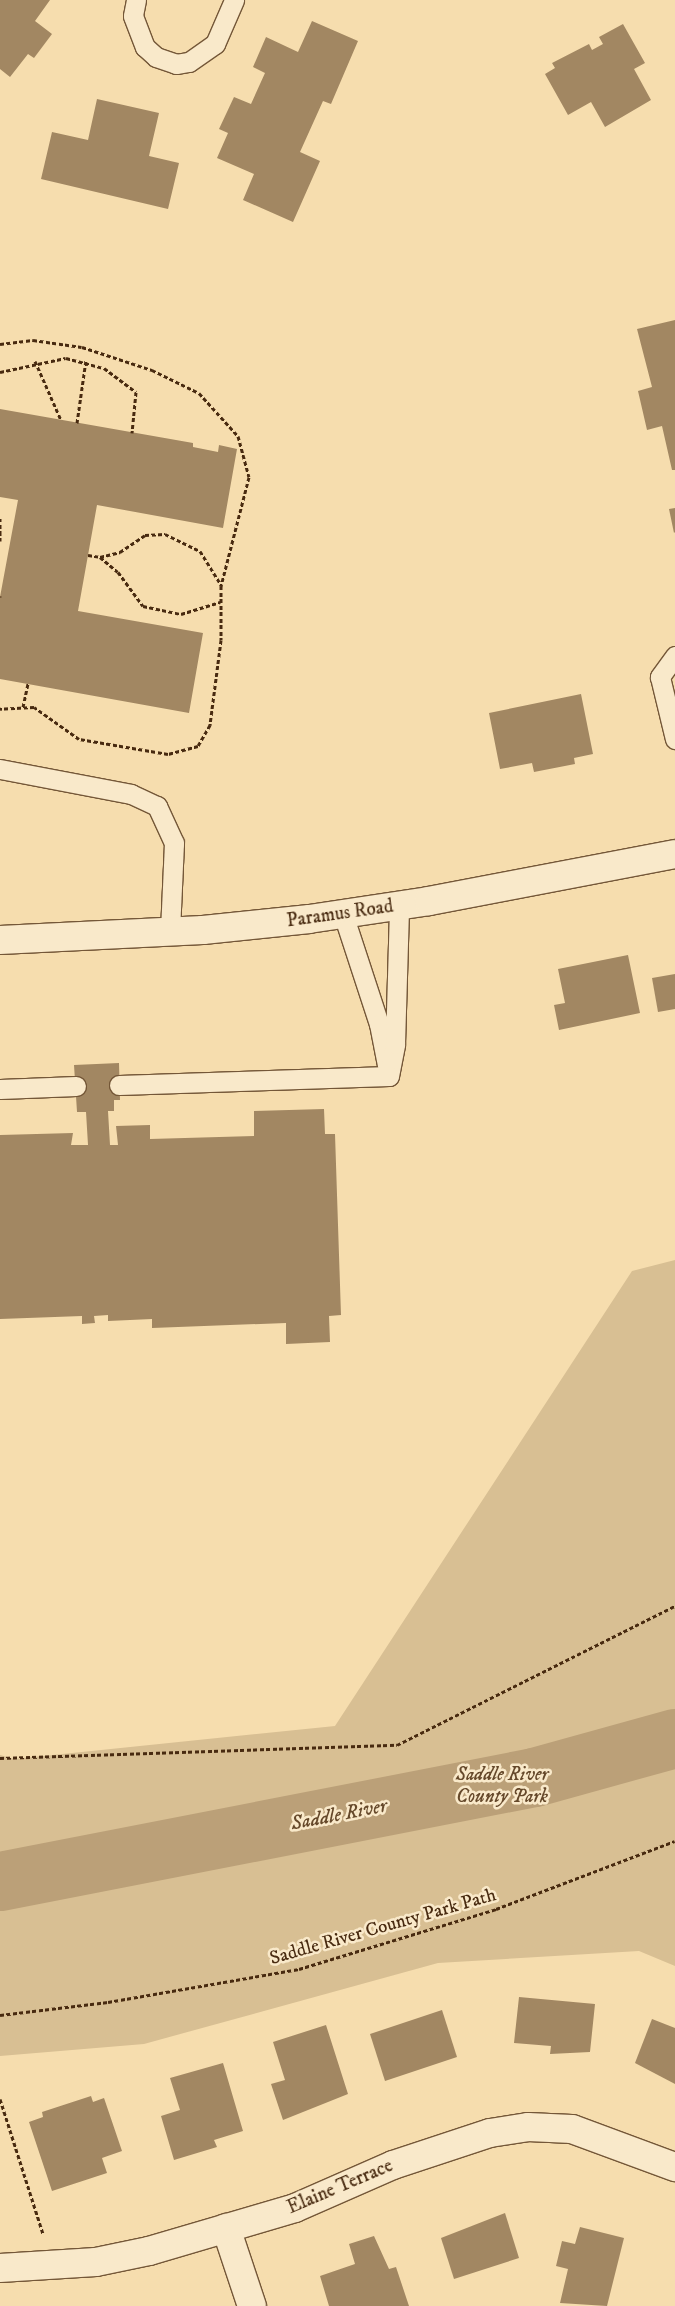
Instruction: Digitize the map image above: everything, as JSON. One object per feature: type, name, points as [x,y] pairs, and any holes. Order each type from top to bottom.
[{"type":"street","name":"Paramus Road","points":[[0,940],[170,932],[343,914],[399,906],[675,854]]},
{"type":"street","name":"Elaine Terrace","points":[[0,2268],[96,2262],[226,2228],[295,2208],[440,2148],[528,2127],[572,2129],[675,2167]]},
{"type":"street","points":[[226,2228],[252,2306]]},
{"type":"lane","points":[[136,0],[133,16],[145,47],[156,57],[176,64],[189,62],[215,44],[234,0]]},
{"type":"lane","points":[[675,656],[660,677],[675,739]]},
{"type":"lane","points":[[0,769],[131,794],[157,806],[174,843],[170,932]]},
{"type":"lane","points":[[389,1076],[395,1044],[399,906]]},
{"type":"lane","points":[[343,914],[380,1024],[389,1076]]},
{"type":"lane","points":[[119,1085],[389,1076]]},
{"type":"lane","points":[[0,1089],[76,1086]]},
{"type":"path","points":[[0,344],[33,340],[82,347],[152,370],[199,393],[238,436],[249,477],[221,586],[221,640],[210,725],[198,746],[168,754],[79,739],[52,717],[23,707],[0,709]]},
{"type":"path","points":[[77,423],[86,360]]},
{"type":"path","points":[[0,372],[35,361],[86,360],[122,379],[136,392],[132,433]]},
{"type":"path","points":[[35,361],[61,420]]},
{"type":"path","points":[[0,518],[0,541]]},
{"type":"path","points":[[88,555],[100,557],[120,552],[145,535],[165,534],[200,551],[215,569],[221,586]]},
{"type":"path","points":[[100,557],[143,606],[181,614],[220,602]]},
{"type":"path","points":[[23,707],[28,684]]},
{"type":"path","points":[[0,1758],[397,1746],[675,1606]]},
{"type":"path","name":"Saddle River County Park Path","points":[[0,2015],[108,2002],[299,1969],[496,1909],[675,1841]]},
{"type":"path","points":[[0,2099],[44,2234]]},
{"type":"green space","name":"Saddle River County Park","points":[[675,1260],[675,1966],[639,1951],[438,1963],[144,2044],[0,2056],[0,1755],[14,1759],[335,1726],[632,1271]]},
{"type":"building","points":[[0,0],[50,0],[35,21],[52,34],[34,58],[28,54],[10,77],[0,69]]},
{"type":"building","points":[[312,21],[358,41],[331,104],[323,101],[300,152],[320,161],[293,222],[243,200],[254,174],[217,158],[228,133],[219,129],[234,97],[251,104],[265,73],[253,67],[266,37],[298,52]]},
{"type":"building","points":[[623,24],[645,63],[634,69],[651,100],[605,127],[591,102],[568,115],[545,74],[555,68],[552,63],[589,44],[592,50],[603,44],[599,37]]},
{"type":"building","points":[[97,99],[159,113],[149,156],[179,163],[168,209],[41,179],[52,132],[88,140]]},
{"type":"building","points":[[675,320],[675,470],[672,470],[662,426],[647,430],[638,391],[652,387],[637,329]]},
{"type":"building","points":[[0,409],[193,443],[193,447],[218,452],[219,445],[237,449],[223,528],[97,505],[78,611],[203,633],[189,713],[0,679],[0,597],[18,500],[0,497]]},
{"type":"building","points":[[675,508],[675,532],[674,533],[669,509]]},
{"type":"building","points":[[581,694],[593,754],[574,758],[575,764],[534,772],[532,763],[500,769],[489,713]]},
{"type":"building","points":[[628,955],[640,1013],[559,1030],[554,1005],[565,1003],[558,969]]},
{"type":"building","points":[[675,974],[675,1009],[658,1012],[652,978]]},
{"type":"building","points":[[119,1063],[120,1100],[114,1100],[114,1111],[108,1111],[110,1145],[118,1145],[116,1126],[150,1125],[150,1139],[254,1136],[254,1111],[324,1109],[325,1134],[335,1134],[341,1315],[329,1316],[330,1342],[286,1344],[286,1323],[152,1328],[152,1319],[108,1321],[108,1315],[94,1316],[95,1323],[82,1324],[82,1316],[0,1319],[0,1135],[73,1133],[71,1145],[88,1145],[86,1112],[77,1112],[74,1065]]},
{"type":"building","points":[[519,1997],[595,2004],[590,2052],[550,2054],[551,2046],[514,2043]]},
{"type":"building","points":[[442,2010],[457,2057],[385,2081],[370,2034]]},
{"type":"building","points":[[652,2019],[675,2028],[675,2084],[635,2063]]},
{"type":"building","points":[[326,2025],[348,2094],[283,2120],[271,2084],[285,2080],[273,2042]]},
{"type":"building","points":[[223,2063],[243,2131],[214,2140],[217,2147],[174,2160],[161,2116],[180,2110],[170,2078]]},
{"type":"building","points":[[91,2096],[93,2102],[104,2098],[122,2151],[102,2158],[107,2173],[52,2191],[29,2122],[43,2117],[42,2112]]},
{"type":"building","points":[[505,2213],[519,2258],[454,2279],[441,2238]]},
{"type":"building","points":[[580,2227],[624,2238],[607,2306],[560,2303],[568,2269],[556,2266],[562,2241],[575,2244]]},
{"type":"building","points":[[374,2236],[389,2269],[396,2267],[409,2306],[329,2306],[320,2276],[355,2264],[349,2244]]},
{"type":"waterway","name":"Saddle River","points":[[0,1881],[534,1777],[675,1738]]}]
